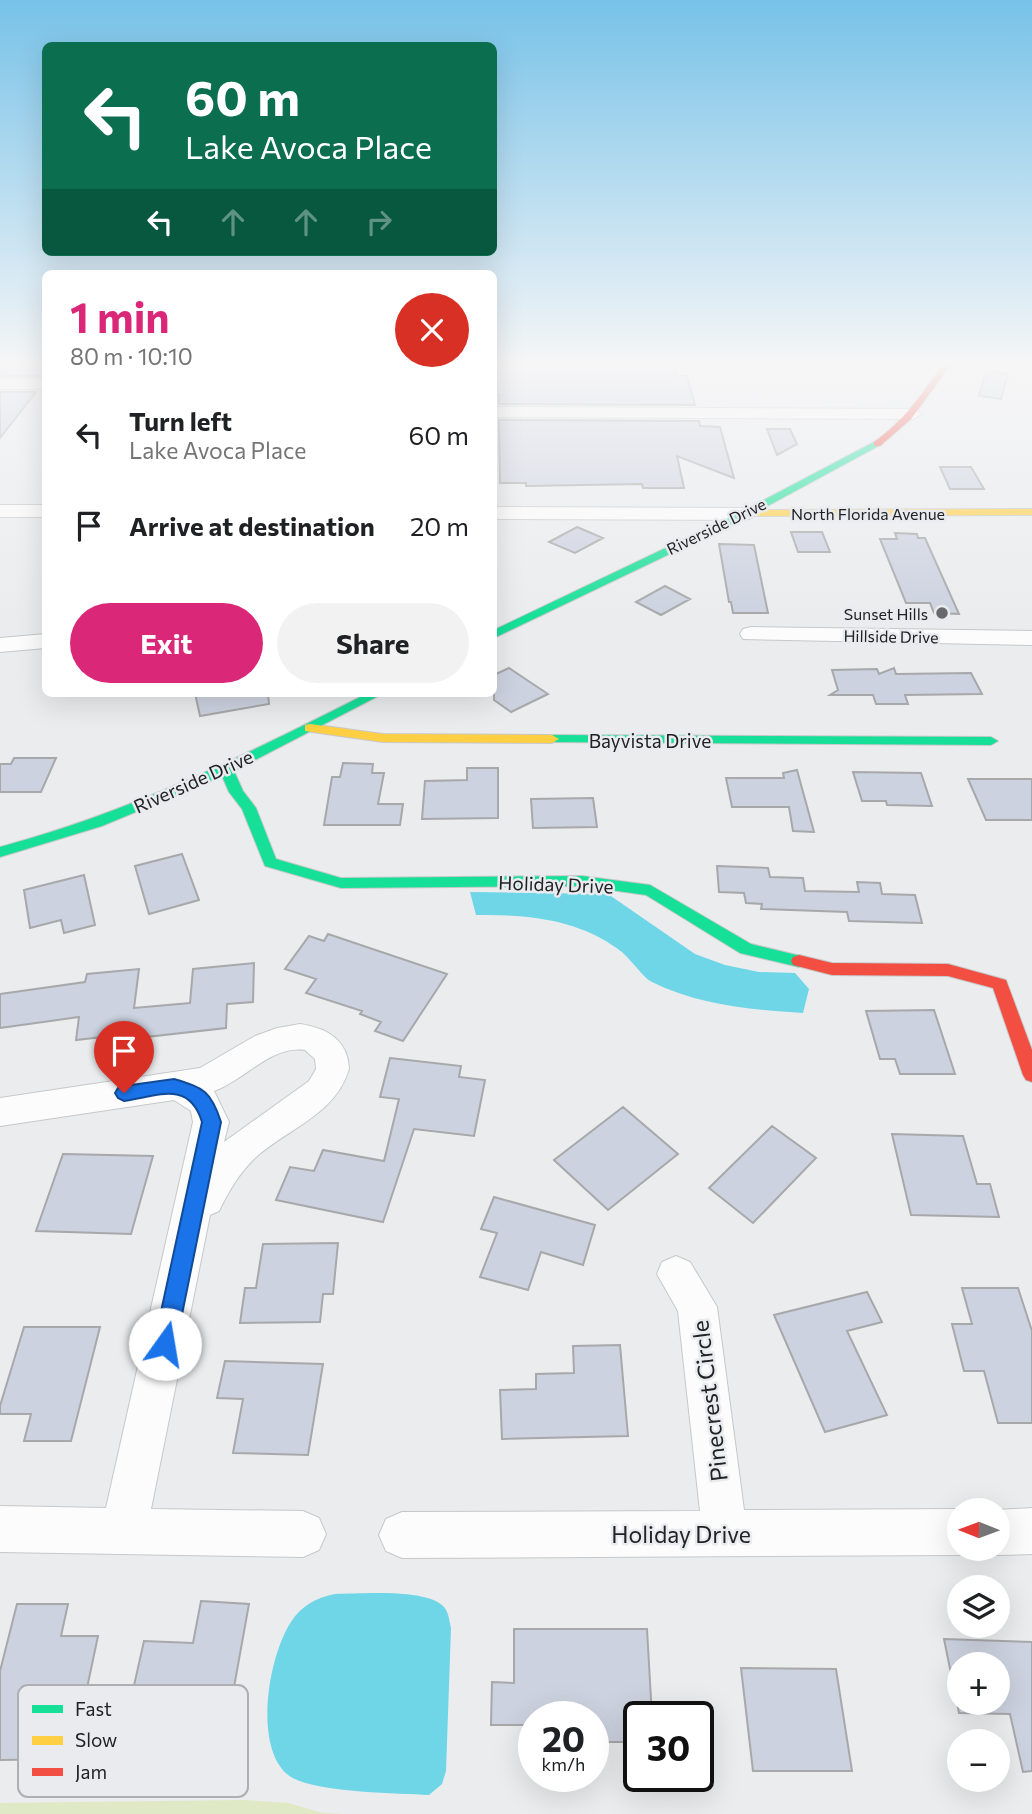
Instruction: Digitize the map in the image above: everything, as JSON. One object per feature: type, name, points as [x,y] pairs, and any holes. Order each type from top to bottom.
[{"type":"street","name":"Riverside Drive","points":[[497,633],[745,513],[871,448]]},
{"type":"street","points":[[790,489],[838,513]]},
{"type":"street","points":[[0,511],[42,511]]},
{"type":"street","name":"North Florida Avenue","points":[[497,513],[1032,512]]},
{"type":"street","name":"Hillside Drive","points":[[751,634],[1032,638]]},
{"type":"street","points":[[0,645],[42,641]]},
{"type":"street","name":"Riverside Drive","points":[[0,852],[28,846],[154,801],[370,697]]},
{"type":"street","name":"Bayvista Drive","points":[[310,728],[383,738],[991,741]]},
{"type":"street","name":"Holiday Drive","points":[[225,767],[236,792],[249,808],[270,862],[341,883],[582,881],[650,890],[746,949],[832,969],[948,970],[1000,984],[1032,1075]]},
{"type":"street","points":[[0,1111],[212,1078],[274,1041],[289,1037],[317,1041],[328,1048],[334,1062],[331,1075],[321,1091],[246,1143],[218,1172],[188,1239]]},
{"type":"street","points":[[124,1529],[211,1122],[209,1110],[200,1095],[174,1086]]},
{"type":"street","name":"Pinecrest Circle","points":[[676,1274],[697,1307],[725,1534]]},
{"type":"street","points":[[0,1529],[303,1534]]},
{"type":"street","points":[[1010,1532],[1032,1531]]},
{"type":"street","name":"Holiday Drive","points":[[402,1535],[947,1532]]},
{"type":"green space","points":[[244,1800],[288,1803],[323,1813],[344,1814],[0,1814],[0,1803]]},
{"type":"water","points":[[470,892],[608,894],[695,954],[725,965],[759,972],[795,973],[809,989],[803,1013],[726,1005],[670,990],[648,980],[618,949],[586,931],[532,917],[476,915]]},
{"type":"water","points":[[376,1593],[423,1597],[435,1601],[447,1612],[451,1628],[446,1771],[442,1784],[429,1795],[354,1791],[314,1785],[287,1774],[277,1760],[270,1742],[268,1721],[268,1699],[276,1655],[291,1622],[300,1611],[322,1597]]},
{"type":"building","points":[[499,448],[726,448],[734,478],[677,456],[684,488],[643,488],[642,484],[526,486],[526,483],[500,483]]},
{"type":"building","points":[[774,448],[790,448],[777,455]]},
{"type":"building","points":[[940,467],[971,467],[984,489],[950,489]]},
{"type":"building","points":[[577,527],[603,538],[575,553],[549,542]]},
{"type":"building","points":[[791,532],[822,532],[830,552],[798,552]]},
{"type":"building","points":[[895,533],[917,534],[918,538],[925,538],[959,614],[934,613],[930,603],[906,603],[880,539],[897,539]]},
{"type":"building","points":[[719,544],[754,545],[768,613],[733,613]]},
{"type":"building","points":[[665,586],[690,599],[661,615],[636,602]]},
{"type":"building","points":[[509,668],[548,694],[511,712],[494,700],[494,697],[497,697],[497,674]]},
{"type":"building","points":[[894,668],[896,674],[971,673],[982,694],[905,695],[908,704],[876,704],[873,695],[830,695],[838,690],[832,670],[877,669],[879,674]]},
{"type":"building","points":[[196,697],[268,697],[269,704],[200,716]]},
{"type":"building","points":[[14,758],[56,758],[41,792],[0,792],[0,764],[11,764]]},
{"type":"building","points":[[343,763],[373,764],[372,773],[384,773],[378,804],[403,804],[400,825],[324,825],[332,777],[340,777]]},
{"type":"building","points":[[467,768],[498,768],[498,818],[422,819],[425,781],[467,780]]},
{"type":"building","points":[[797,770],[814,832],[793,831],[789,807],[732,807],[726,778],[784,778],[783,773]]},
{"type":"building","points":[[853,772],[921,773],[932,806],[887,805],[886,801],[862,801]]},
{"type":"building","points":[[968,779],[1032,779],[1032,820],[986,820]]},
{"type":"building","points":[[593,798],[597,827],[533,828],[531,799]]},
{"type":"building","points":[[182,854],[199,900],[149,914],[135,866]]},
{"type":"building","points":[[717,866],[768,868],[770,877],[803,878],[805,891],[859,892],[857,882],[880,883],[882,894],[915,895],[922,923],[849,921],[847,912],[761,909],[762,904],[746,903],[744,893],[719,892]]},
{"type":"building","points":[[84,875],[95,925],[64,933],[61,920],[30,928],[24,890]]},
{"type":"building","points":[[328,934],[447,974],[403,1041],[375,1031],[381,1022],[360,1014],[362,1011],[306,993],[316,979],[285,969],[309,936],[324,941]]},
{"type":"building","points":[[254,963],[253,1002],[227,1004],[226,1028],[110,1041],[111,1036],[76,1040],[79,1017],[0,1028],[0,994],[85,982],[87,974],[139,969],[134,1008],[190,1003],[193,969]]},
{"type":"building","points":[[934,1010],[955,1074],[900,1074],[895,1059],[880,1059],[866,1011]]},
{"type":"building","points":[[390,1058],[461,1066],[459,1077],[485,1080],[474,1136],[414,1129],[383,1222],[276,1200],[290,1167],[314,1171],[323,1150],[384,1161],[399,1099],[380,1097]]},
{"type":"building","points":[[623,1107],[678,1154],[608,1210],[554,1160]]},
{"type":"building","points":[[772,1126],[816,1158],[753,1223],[709,1188]]},
{"type":"building","points":[[892,1134],[963,1136],[977,1184],[990,1184],[999,1217],[911,1215]]},
{"type":"building","points":[[63,1154],[153,1156],[131,1234],[36,1231]]},
{"type":"building","points":[[494,1197],[595,1225],[583,1265],[541,1252],[528,1290],[480,1277],[497,1233],[481,1229]]},
{"type":"building","points":[[338,1243],[333,1294],[323,1294],[320,1322],[240,1323],[245,1288],[256,1288],[263,1244]]},
{"type":"building","points":[[962,1288],[1018,1288],[1032,1331],[1032,1423],[998,1423],[984,1371],[964,1371],[952,1324],[972,1324]]},
{"type":"building","points":[[867,1292],[882,1322],[847,1331],[887,1415],[825,1432],[774,1315]]},
{"type":"building","points":[[24,1327],[100,1327],[71,1441],[24,1441],[31,1414],[0,1414],[0,1406]]},
{"type":"building","points":[[620,1345],[628,1436],[502,1439],[500,1390],[536,1389],[536,1374],[574,1373],[573,1346]]},
{"type":"building","points":[[225,1361],[323,1364],[308,1455],[233,1453],[243,1399],[217,1398]]},
{"type":"building","points":[[201,1601],[249,1604],[234,1685],[134,1685],[144,1641],[193,1643]]},
{"type":"building","points":[[17,1604],[68,1604],[61,1636],[98,1636],[88,1685],[18,1685],[18,1760],[0,1760],[0,1671]]},
{"type":"building","points":[[514,1629],[647,1629],[651,1701],[623,1701],[623,1742],[609,1742],[609,1701],[518,1701],[518,1725],[491,1725],[492,1682],[514,1683]]},
{"type":"building","points":[[944,1639],[1032,1642],[1032,1771],[1023,1772],[1010,1714],[1010,1652],[947,1654]]},
{"type":"building","points":[[741,1668],[836,1669],[852,1771],[753,1771]]},
{"type":"traffic: fast","points":[[497,633],[745,514],[870,448]]},
{"type":"traffic: fast","points":[[0,852],[97,823],[194,784],[370,697]]},
{"type":"traffic: fast","points":[[552,739],[991,741]]},
{"type":"traffic: fast","points":[[225,767],[236,792],[249,808],[270,862],[341,883],[582,881],[650,890],[746,949],[799,961]]},
{"type":"traffic: slow","points":[[751,513],[1032,512]]},
{"type":"traffic: slow","points":[[310,728],[383,738],[552,739]]},
{"type":"traffic: jam","points":[[799,961],[832,969],[948,970],[1000,984],[1032,1075]]},
{"type":"place","name":"Sunset Hills","points":[[942,613]]},
{"type":"route","points":[[124,1093],[174,1086],[192,1091],[200,1095],[205,1102],[211,1122],[165,1344]]}]
